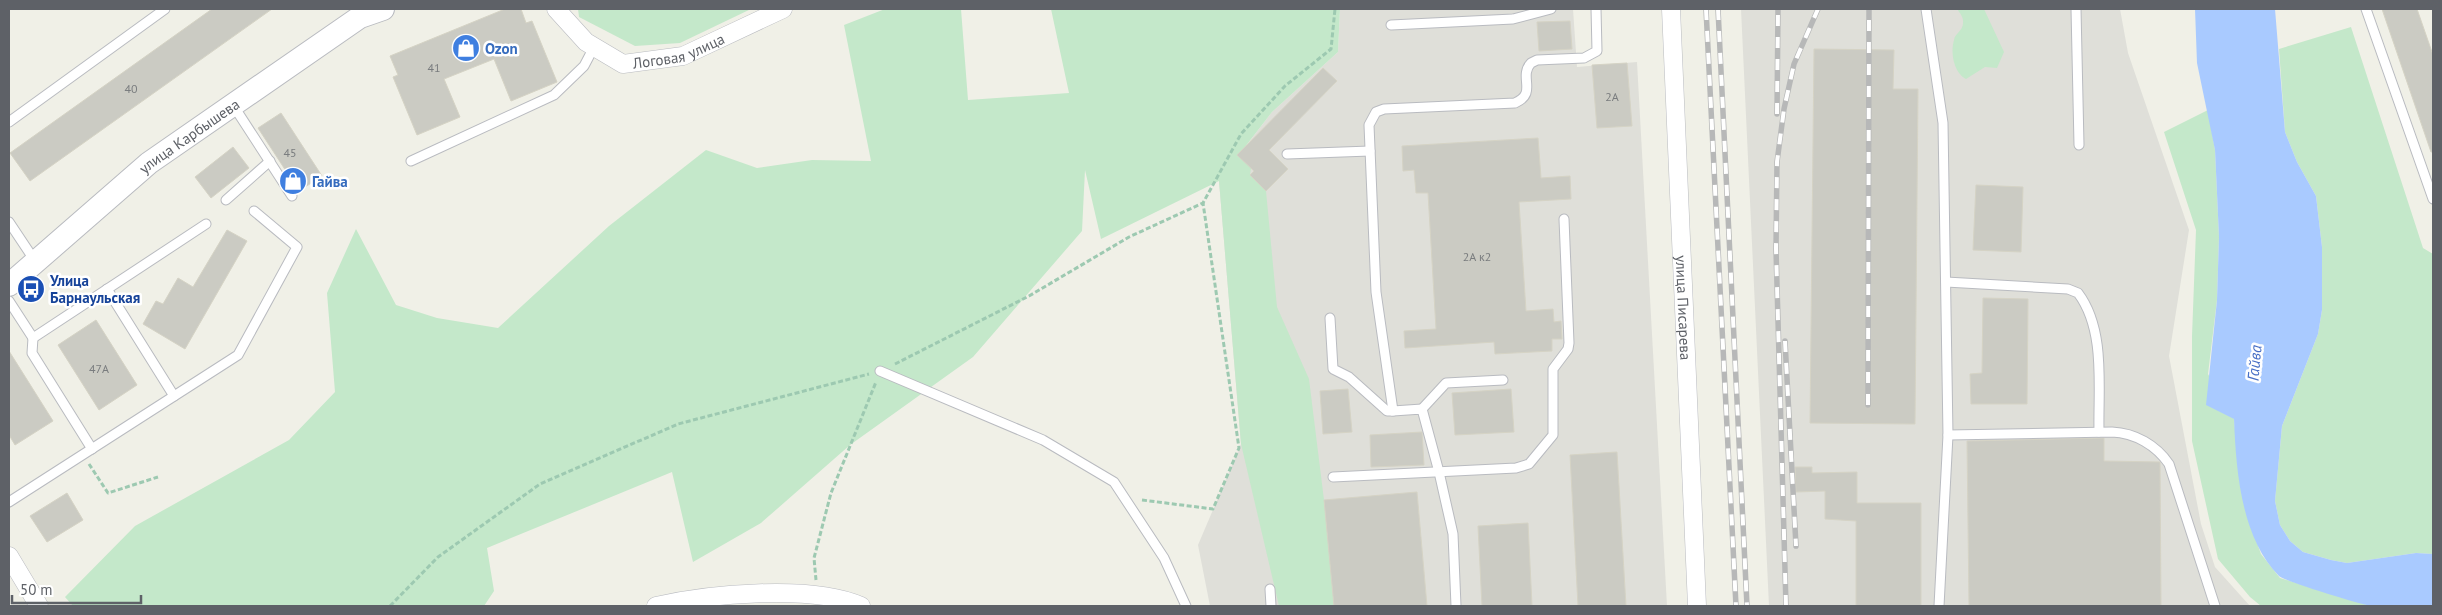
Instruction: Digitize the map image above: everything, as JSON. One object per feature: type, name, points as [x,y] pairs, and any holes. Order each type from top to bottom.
[{"type":"street","name":"улица Карбышева","points":[[9,285],[149,163],[357,13],[383,9]]},
{"type":"street","name":"Логовая улица","points":[[556,9],[586,42],[623,64],[683,56],[783,9]]},
{"type":"street","name":"улица Писарева","points":[[1668,10],[1697,606]]},
{"type":"street","points":[[9,556],[40,606]]},
{"type":"street","points":[[656,606],[760,594],[818,595],[846,600],[860,606]]},
{"type":"lane","points":[[9,122],[165,9]]},
{"type":"lane","points":[[1391,25],[1513,19],[1551,9]]},
{"type":"lane","points":[[1393,410],[1376,292],[1369,125],[1371,118],[1384,109],[1514,103],[1521,100],[1527,90],[1526,72],[1531,63],[1537,60],[1584,58],[1596,51],[1596,9]]},
{"type":"lane","points":[[1926,9],[1943,123],[1948,435],[1939,606]]},
{"type":"lane","points":[[2076,9],[2079,146]]},
{"type":"lane","points":[[2366,9],[2433,199]]},
{"type":"lane","points":[[411,161],[554,96],[584,66],[594,47]]},
{"type":"lane","points":[[233,104],[292,196]]},
{"type":"lane","points":[[1287,154],[1370,151]]},
{"type":"lane","points":[[226,200],[270,161]]},
{"type":"lane","points":[[9,502],[238,355],[296,251],[295,244],[254,211]]},
{"type":"lane","points":[[1333,477],[1522,467],[1533,459],[1554,435],[1553,369],[1568,349],[1570,343],[1564,218]]},
{"type":"lane","points":[[9,222],[36,261]]},
{"type":"lane","points":[[32,338],[206,224]]},
{"type":"lane","points":[[1946,282],[2068,289],[2078,293],[2096,326],[2099,432]]},
{"type":"lane","points":[[107,289],[174,396]]},
{"type":"lane","points":[[9,300],[32,338],[32,353],[92,449]]},
{"type":"lane","points":[[1330,318],[1333,369],[1349,377],[1387,411],[1422,409],[1446,383],[1502,380]]},
{"type":"lane","points":[[880,371],[1043,440],[1114,482],[1164,558],[1186,606]]},
{"type":"lane","points":[[1422,409],[1453,534],[1456,606]]},
{"type":"lane","points":[[1948,435],[2122,433],[2132,436],[2163,455],[2169,464],[2215,606]]},
{"type":"lane","points":[[1270,589],[1271,606]]},
{"type":"path","points":[[390,606],[438,557],[540,484],[678,424],[880,371],[1029,296],[1129,237],[1203,203],[1241,134],[1285,86],[1331,49],[1335,9]]},
{"type":"path","points":[[1122,495],[1158,503],[1214,509],[1240,448],[1203,203]]},
{"type":"path","points":[[818,595],[814,558],[831,493],[880,371]]},
{"type":"path","points":[[83,455],[108,493],[158,477]]},
{"type":"shaded area","points":[[1340,9],[1573,9],[1577,67],[1637,62],[1667,606],[1210,606],[1198,545],[1241,444],[1219,181],[1272,112],[1338,52]]},
{"type":"shaded area","points":[[1741,9],[2120,9],[2128,53],[2189,230],[2169,356],[2201,524],[2215,567],[2250,606],[1769,606]]},
{"type":"green space","points":[[578,9],[751,9],[680,43],[635,46],[579,17]]},
{"type":"green space","points":[[885,9],[961,9],[968,100],[1069,93],[1051,9],[1340,9],[1338,52],[1272,112],[1238,156],[1251,168],[1250,175],[1266,191],[1277,307],[1309,379],[1324,500],[1334,606],[1279,606],[1241,444],[1219,181],[1101,239],[1085,170],[1082,231],[973,357],[850,445],[761,523],[693,562],[672,472],[487,548],[494,591],[484,606],[73,606],[65,597],[135,526],[289,440],[335,392],[327,293],[356,229],[396,305],[437,318],[498,328],[609,226],[706,150],[757,168],[812,160],[871,161],[844,25]]},
{"type":"green space","points":[[1957,9],[1984,9],[2004,52],[1997,68],[1985,67],[1966,79],[1958,72],[1954,62],[1953,45],[1963,26],[1963,21]]},
{"type":"green space","points":[[2351,27],[2423,248],[2433,254],[2433,554],[2416,553],[2347,563],[2303,552],[2290,541],[2280,525],[2275,501],[2282,426],[2318,334],[2322,310],[2322,247],[2316,196],[2297,162],[2285,132],[2279,49]]},
{"type":"green space","points":[[2208,110],[2215,150],[2219,237],[2217,300],[2208,374],[2234,419],[2240,483],[2249,521],[2261,554],[2280,578],[2371,606],[2261,606],[2250,597],[2218,559],[2192,441],[2192,336],[2196,230],[2164,132]]},
{"type":"water","points":[[2195,9],[2275,9],[2285,132],[2297,162],[2316,196],[2322,247],[2322,310],[2318,334],[2282,426],[2275,501],[2280,525],[2290,541],[2303,552],[2331,560],[2347,563],[2416,553],[2433,554],[2433,606],[2395,607],[2365,605],[2294,583],[2279,576],[2266,560],[2256,543],[2243,502],[2239,481],[2234,419],[2206,405],[2217,300],[2219,237],[2215,150],[2197,63]]},
{"type":"building","points":[[212,9],[272,9],[30,181],[10,153]]},
{"type":"building","points":[[505,9],[521,9],[526,23],[532,21],[557,82],[511,101],[494,59],[444,79],[460,117],[417,135],[393,77],[398,75],[390,56]]},
{"type":"building","points":[[2382,9],[2417,9],[2433,55],[2433,152],[2431,152]]},
{"type":"building","points":[[1570,21],[1572,49],[1539,51],[1537,22]]},
{"type":"building","points":[[1814,49],[1894,50],[1893,89],[1918,89],[1915,424],[1810,423]]},
{"type":"building","points":[[1627,63],[1632,126],[1597,128],[1592,65]]},
{"type":"building","points":[[1323,68],[1337,81],[1269,150],[1288,169],[1266,191],[1250,175],[1254,171],[1237,155]]},
{"type":"building","points":[[281,113],[322,176],[299,191],[258,128]]},
{"type":"building","points":[[1538,138],[1541,178],[1570,176],[1571,199],[1519,202],[1526,311],[1553,309],[1554,322],[1561,321],[1562,339],[1552,339],[1552,351],[1495,354],[1494,342],[1405,348],[1404,331],[1436,329],[1428,193],[1416,193],[1414,170],[1403,171],[1402,146]]},
{"type":"building","points":[[233,147],[249,168],[211,198],[195,177]]},
{"type":"building","points":[[1976,185],[2023,187],[2021,252],[1973,250]]},
{"type":"building","points":[[227,230],[247,241],[185,349],[143,324],[156,301],[163,304],[178,278],[193,287]]},
{"type":"building","points":[[1983,298],[2028,299],[2027,404],[1971,404],[1970,374],[1982,373]]},
{"type":"building","points":[[96,320],[137,385],[99,410],[58,345]]},
{"type":"building","points":[[9,351],[53,421],[15,445],[9,435]]},
{"type":"building","points":[[1348,389],[1352,432],[1323,434],[1320,391]]},
{"type":"building","points":[[1511,389],[1514,432],[1455,435],[1452,393]]},
{"type":"building","points":[[1422,432],[1424,465],[1371,467],[1370,435]]},
{"type":"building","points":[[2104,438],[2104,461],[2160,462],[2161,606],[1969,606],[1967,441]]},
{"type":"building","points":[[1617,452],[1626,606],[1578,606],[1570,455]]},
{"type":"building","points":[[1795,467],[1812,467],[1812,473],[1857,472],[1857,503],[1921,503],[1921,606],[1856,606],[1856,521],[1825,519],[1825,491],[1796,492]]},
{"type":"building","points":[[1417,492],[1427,606],[1334,606],[1324,500]]},
{"type":"building","points":[[67,493],[83,520],[47,542],[30,516]]},
{"type":"building","points":[[1528,523],[1532,606],[1482,606],[1478,526]]},
{"type":"railway","points":[[1706,9],[1736,606]]},
{"type":"railway","points":[[1718,9],[1747,606]]},
{"type":"railway","points":[[1777,114],[1778,9]]},
{"type":"railway","points":[[1786,606],[1776,249],[1777,162],[1784,109],[1794,64],[1818,9]]},
{"type":"railway","points":[[1868,405],[1869,9]]},
{"type":"railway","points":[[1785,341],[1796,546]]},
{"type":"place","name":"Ozon","points":[[466,48]]},
{"type":"place","name":"Гайва","points":[[293,181]]},
{"type":"place","name":"Улица Барнаульская","points":[[31,289]]}]
